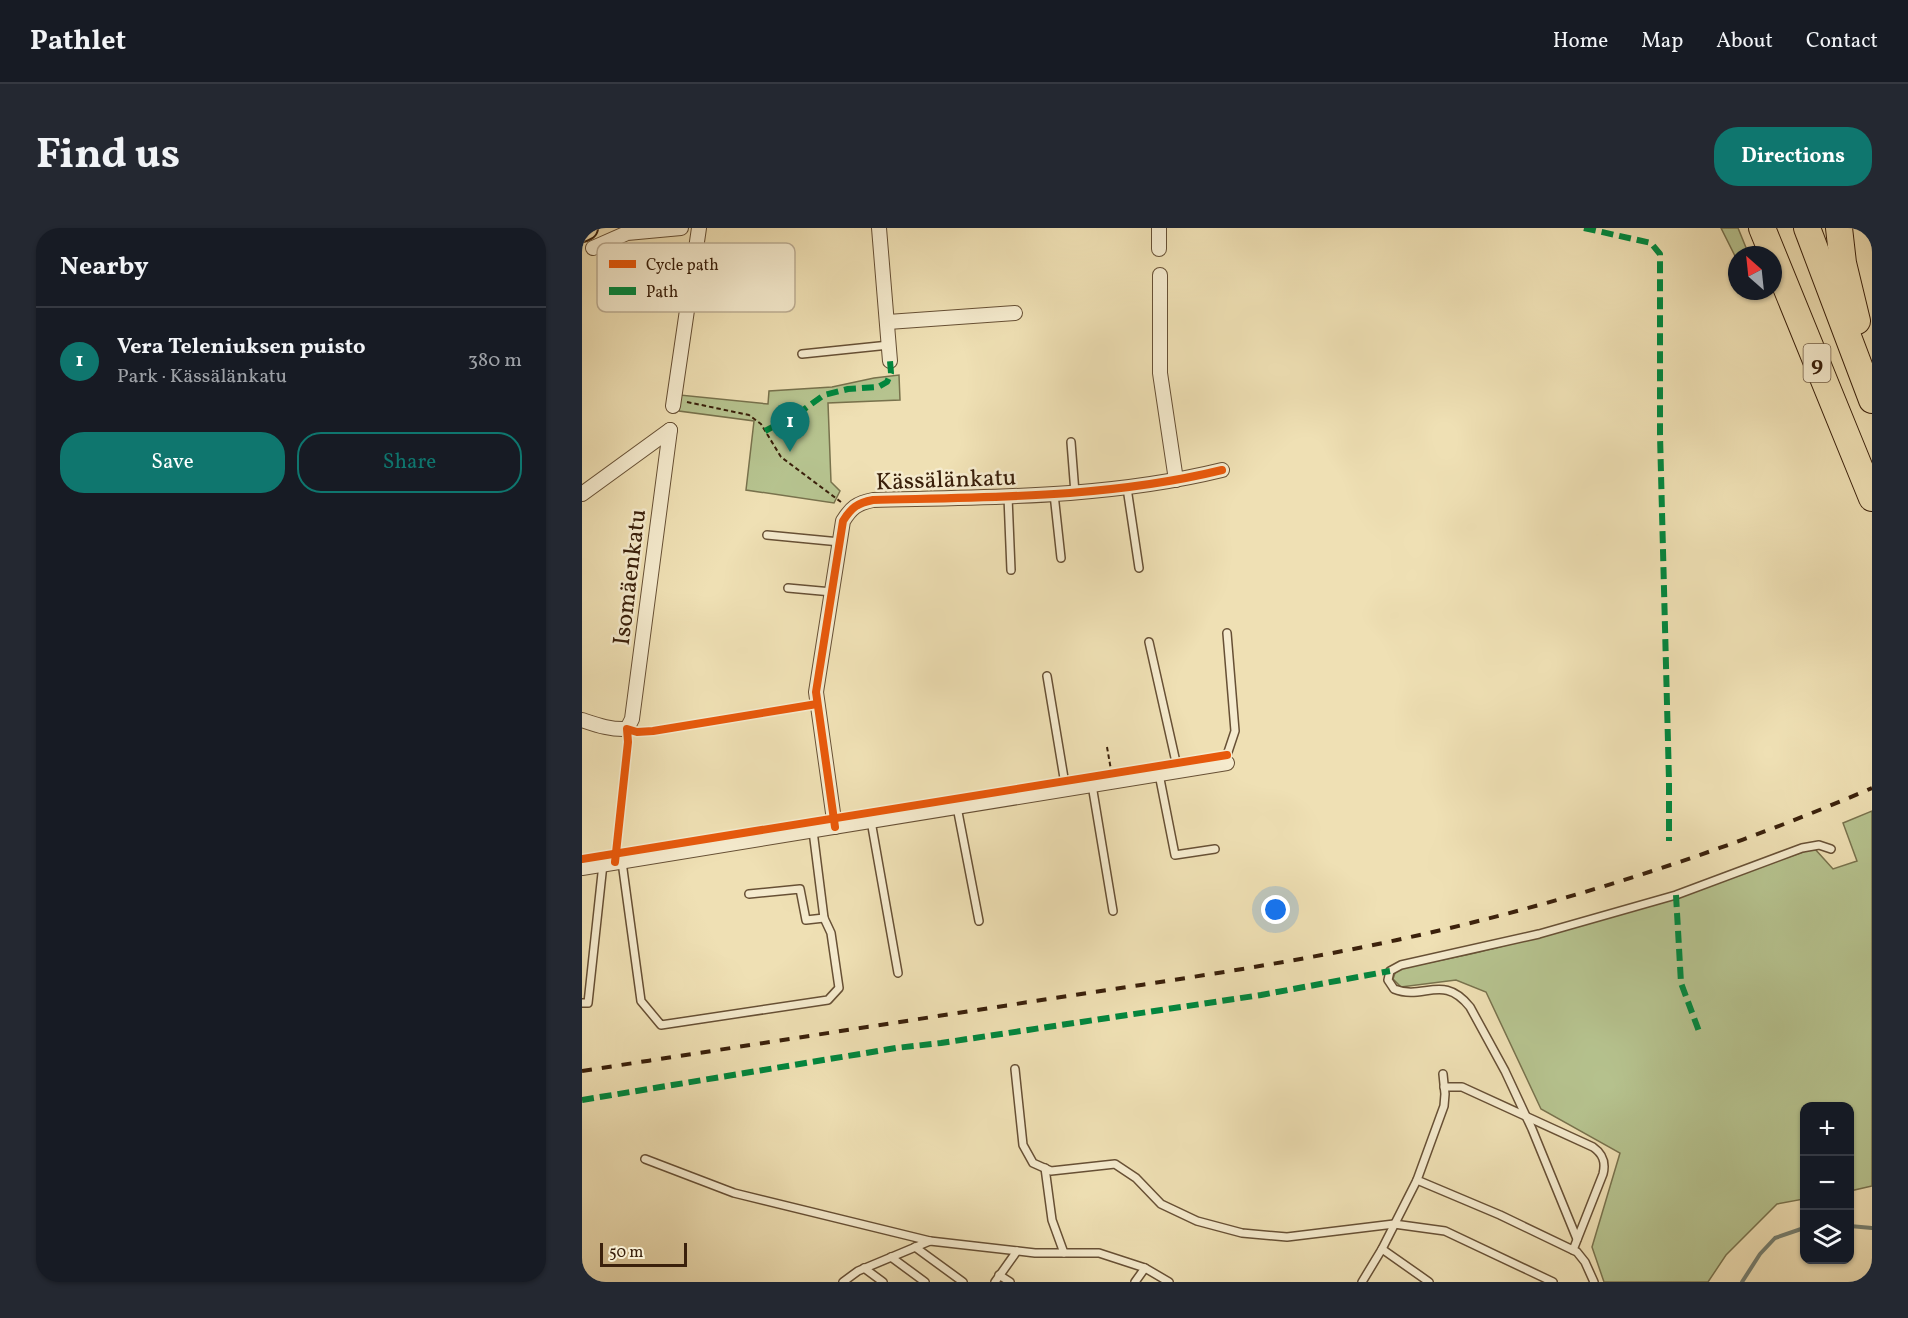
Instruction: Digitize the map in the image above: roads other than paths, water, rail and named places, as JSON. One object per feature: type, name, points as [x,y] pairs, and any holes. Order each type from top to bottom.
[{"type":"highway","name":"9","points":[[1762,228],[1872,498]]},
{"type":"highway","name":"9","points":[[1807,228],[1872,400]]},
{"type":"highway","points":[[1839,228],[1843,263],[1872,386]]},
{"type":"street","points":[[587,235],[681,228]]},
{"type":"street","points":[[697,243],[699,228]]},
{"type":"street","points":[[879,228],[890,361]]},
{"type":"street","points":[[1159,228],[1159,249]]},
{"type":"street","points":[[1160,275],[1160,373],[1176,480]]},
{"type":"street","points":[[673,403],[687,312]]},
{"type":"street","points":[[888,322],[1015,313]]},
{"type":"street","name":"Isomäenkatu","points":[[582,494],[670,430],[632,719],[627,729],[607,728],[582,720]]},
{"type":"street","name":"Kässälänkatu","points":[[835,827],[816,692],[843,521],[850,509],[859,503],[873,500],[1008,497],[1126,488],[1222,470]]},
{"type":"street","points":[[582,868],[1066,789],[1096,780],[1159,774],[1227,763]]},
{"type":"lane","points":[[802,354],[889,345]]},
{"type":"lane","points":[[1071,442],[1075,493]]},
{"type":"lane","points":[[1126,488],[1139,568]]},
{"type":"lane","points":[[1054,494],[1061,558]]},
{"type":"lane","points":[[1008,497],[1011,570]]},
{"type":"lane","points":[[767,535],[840,542]]},
{"type":"lane","points":[[788,588],[832,592]]},
{"type":"lane","points":[[1227,633],[1235,731],[1227,755],[1227,763]]},
{"type":"lane","points":[[1149,642],[1178,771]]},
{"type":"lane","points":[[1047,676],[1066,789]]},
{"type":"lane","points":[[1159,774],[1175,855],[1215,849]]},
{"type":"lane","points":[[1096,780],[1113,911]]},
{"type":"lane","points":[[957,807],[979,921]]},
{"type":"lane","points":[[871,821],[898,973]]},
{"type":"lane","points":[[622,862],[641,1001],[661,1025],[828,1000],[839,988],[831,933],[824,918],[813,831]]},
{"type":"lane","points":[[1577,1239],[1532,1129],[1505,1071],[1470,1007],[1463,998],[1444,989],[1400,992],[1390,985],[1388,980],[1390,971],[1401,965],[1539,934],[1676,895],[1802,848],[1819,844],[1831,849]]},
{"type":"lane","points":[[582,1003],[588,1003],[603,864]]},
{"type":"lane","points":[[749,894],[801,889],[806,920],[824,918]]},
{"type":"lane","points":[[1015,1069],[1023,1145],[1033,1163],[1051,1171],[1115,1164],[1136,1178],[1161,1204],[1197,1221],[1242,1233],[1287,1237],[1394,1224],[1445,1231],[1553,1282]]},
{"type":"lane","points":[[1362,1282],[1382,1250],[1417,1180],[1444,1106],[1443,1074]]},
{"type":"lane","points":[[1444,1088],[1462,1087],[1593,1147],[1604,1161],[1603,1174],[1573,1250]]},
{"type":"lane","points":[[645,1159],[734,1193],[930,1241],[1017,1251],[1100,1254],[1146,1268],[1169,1282]]},
{"type":"lane","points":[[1045,1168],[1052,1220],[1064,1253]]},
{"type":"lane","points":[[1417,1180],[1573,1250],[1585,1262],[1594,1282]]},
{"type":"lane","points":[[843,1282],[864,1268],[930,1241]]},
{"type":"lane","points":[[915,1247],[963,1282]]},
{"type":"lane","points":[[1382,1250],[1429,1282]]},
{"type":"lane","points":[[994,1282],[1017,1251]]},
{"type":"lane","points":[[891,1257],[925,1282]]},
{"type":"lane","points":[[864,1268],[883,1282]]},
{"type":"lane","points":[[1135,1282],[1146,1268]]},
{"type":"lane","points":[[999,1275],[1010,1282]]},
{"type":"waterway","points":[[1854,1226],[1872,1228]]},
{"type":"waterway","points":[[1742,1282],[1760,1254],[1775,1238],[1800,1229]]},
{"type":"railway","points":[[582,1071],[1214,974],[1397,940],[1518,911],[1638,876],[1756,835],[1872,788]]},
{"type":"place","name":"Vera Teleniuksen puisto","points":[[790,452]]}]
